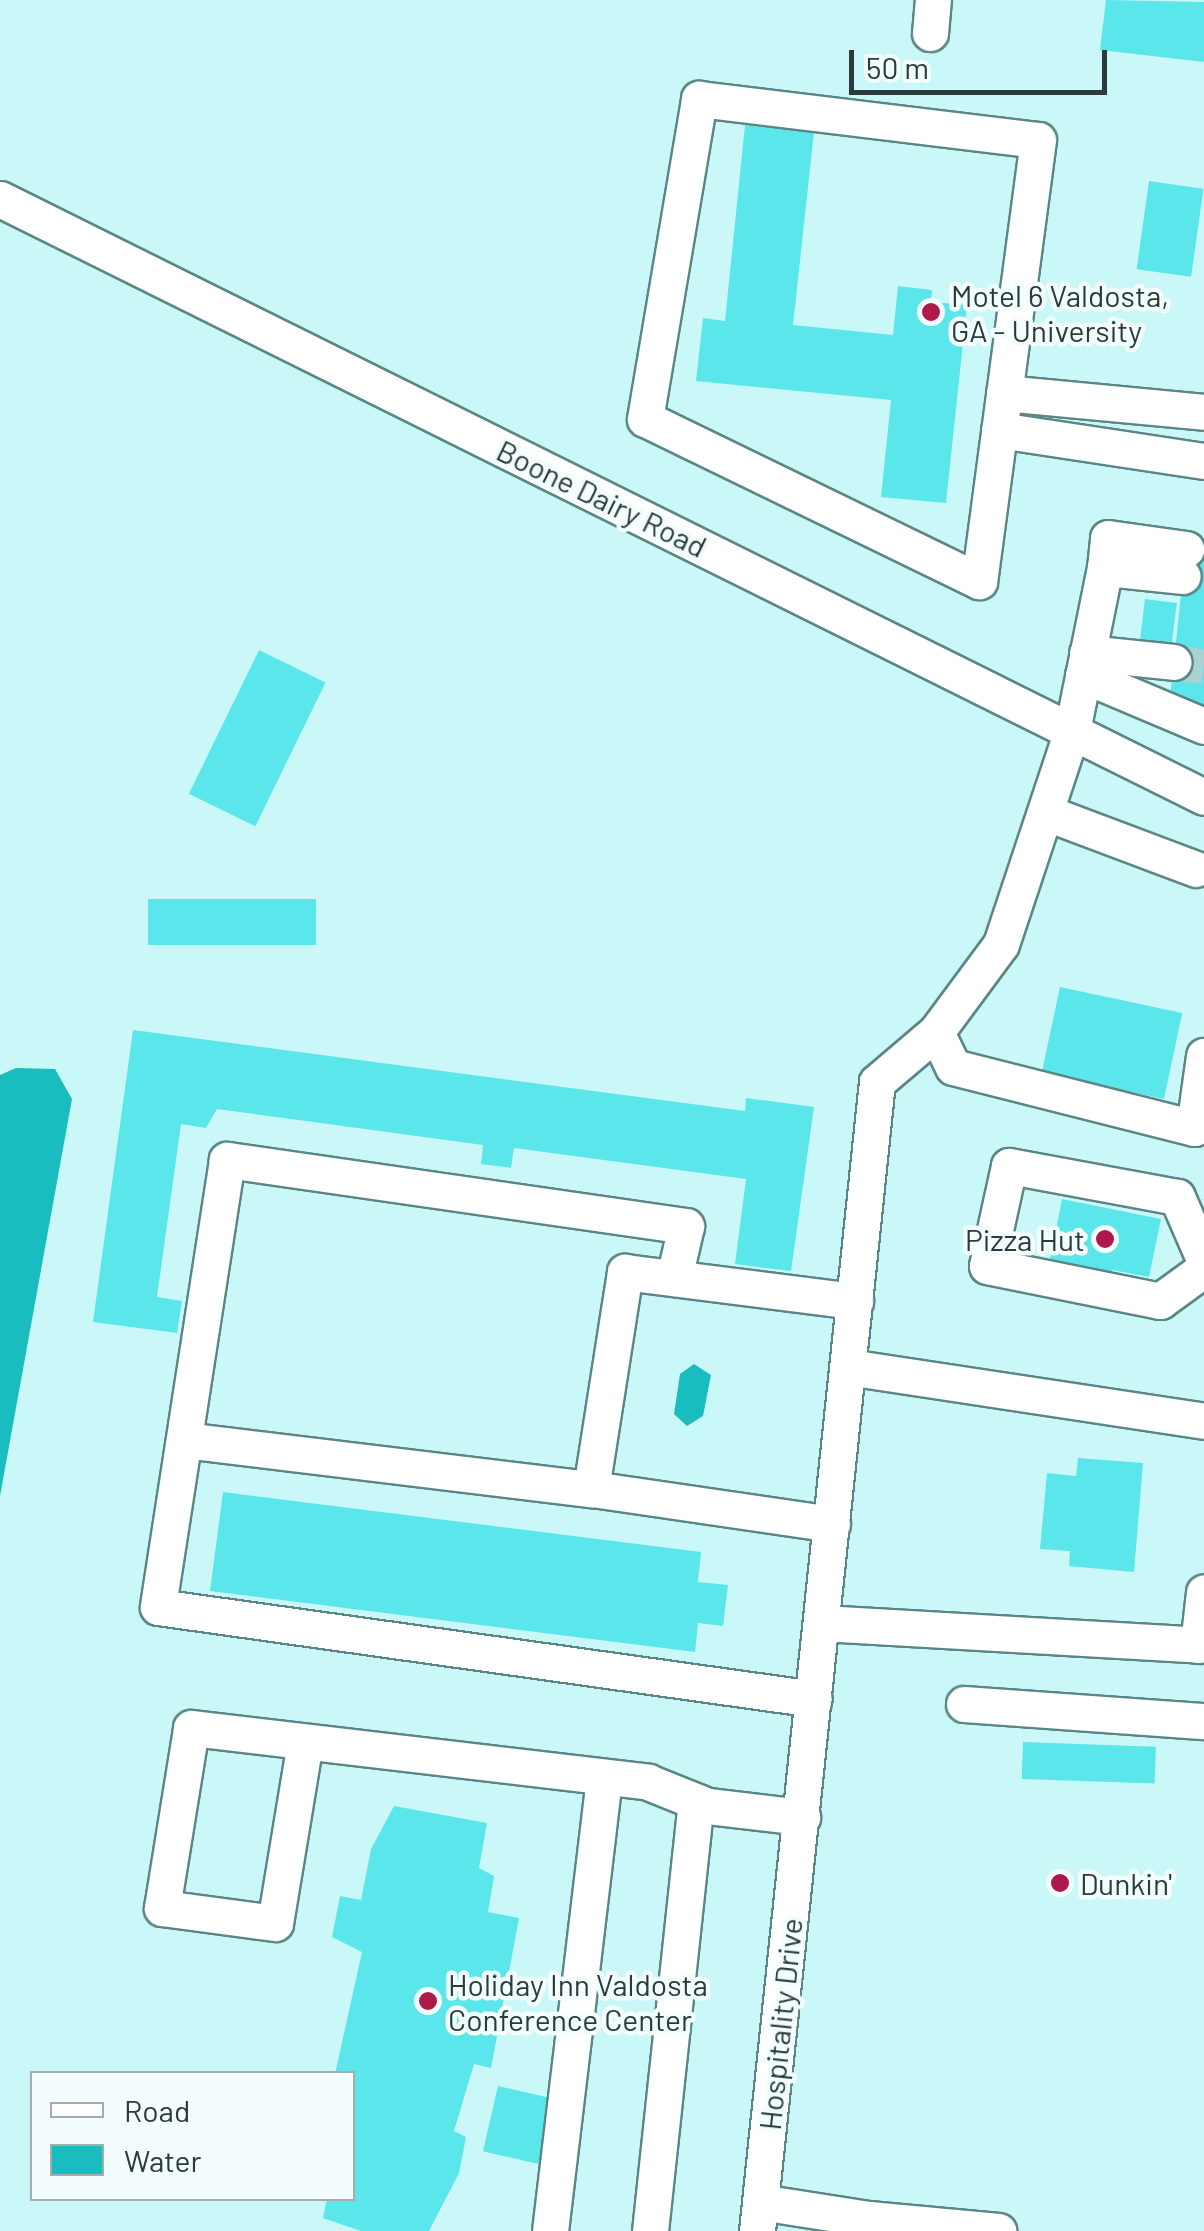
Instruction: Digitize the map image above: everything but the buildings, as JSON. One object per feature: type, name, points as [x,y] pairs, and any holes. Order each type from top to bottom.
[{"type":"street","points":[[699,99],[1038,140],[999,430],[979,580],[645,419],[699,99]]},
{"type":"street","name":"Boone Dairy Road","points":[[0,199],[1204,796]]},
{"type":"street","points":[[1004,393],[1204,412]]},
{"type":"street","points":[[999,430],[1204,461]]},
{"type":"street","name":"Hospitality Drive","points":[[759,2217],[877,1082],[936,1032],[1001,944],[1072,732],[1105,568],[1185,562]]},
{"type":"street","points":[[1085,664],[1174,662]]},
{"type":"street","points":[[1085,664],[1204,726]]},
{"type":"street","points":[[1047,813],[1201,861]]},
{"type":"street","points":[[936,1032],[953,1067],[1194,1128],[1200,1107],[1204,1056]]},
{"type":"street","points":[[674,1278],[686,1226],[227,1160],[158,1607],[814,1699]]},
{"type":"street","points":[[1204,1259],[1178,1197],[1009,1166],[987,1266],[1160,1301],[1204,1269]]},
{"type":"street","points":[[591,1489],[625,1272],[854,1301]]},
{"type":"street","points":[[848,1367],[1204,1421]]},
{"type":"street","points":[[184,1440],[591,1489],[832,1524]]},
{"type":"street","points":[[822,1623],[1198,1645],[1204,1592]]},
{"type":"street","points":[[964,1704],[1204,1721]]},
{"type":"street","points":[[305,1742],[275,1923],[162,1908],[191,1728],[648,1782],[696,1801],[802,1817]]},
{"type":"street","points":[[550,2231],[604,1777]]},
{"type":"street","points":[[650,2231],[696,1801]]},
{"type":"street","points":[[759,2217],[998,2231]]},
{"type":"water","points":[[16,1068],[55,1069],[72,1099],[0,1496],[0,1075]]},
{"type":"water","points":[[694,1364],[711,1375],[703,1416],[687,1426],[674,1414],[680,1374]]},
{"type":"tunnel","points":[[1174,662],[1204,666]]},
{"type":"place","name":"Motel 6 Valdosta, GA - University","points":[[931,312]]},
{"type":"place","name":"Pizza Hut","points":[[1105,1239]]},
{"type":"place","name":"Dunkin'","points":[[1060,1883]]},
{"type":"place","name":"Holiday Inn Valdosta Conference Center","points":[[428,2001]]}]
